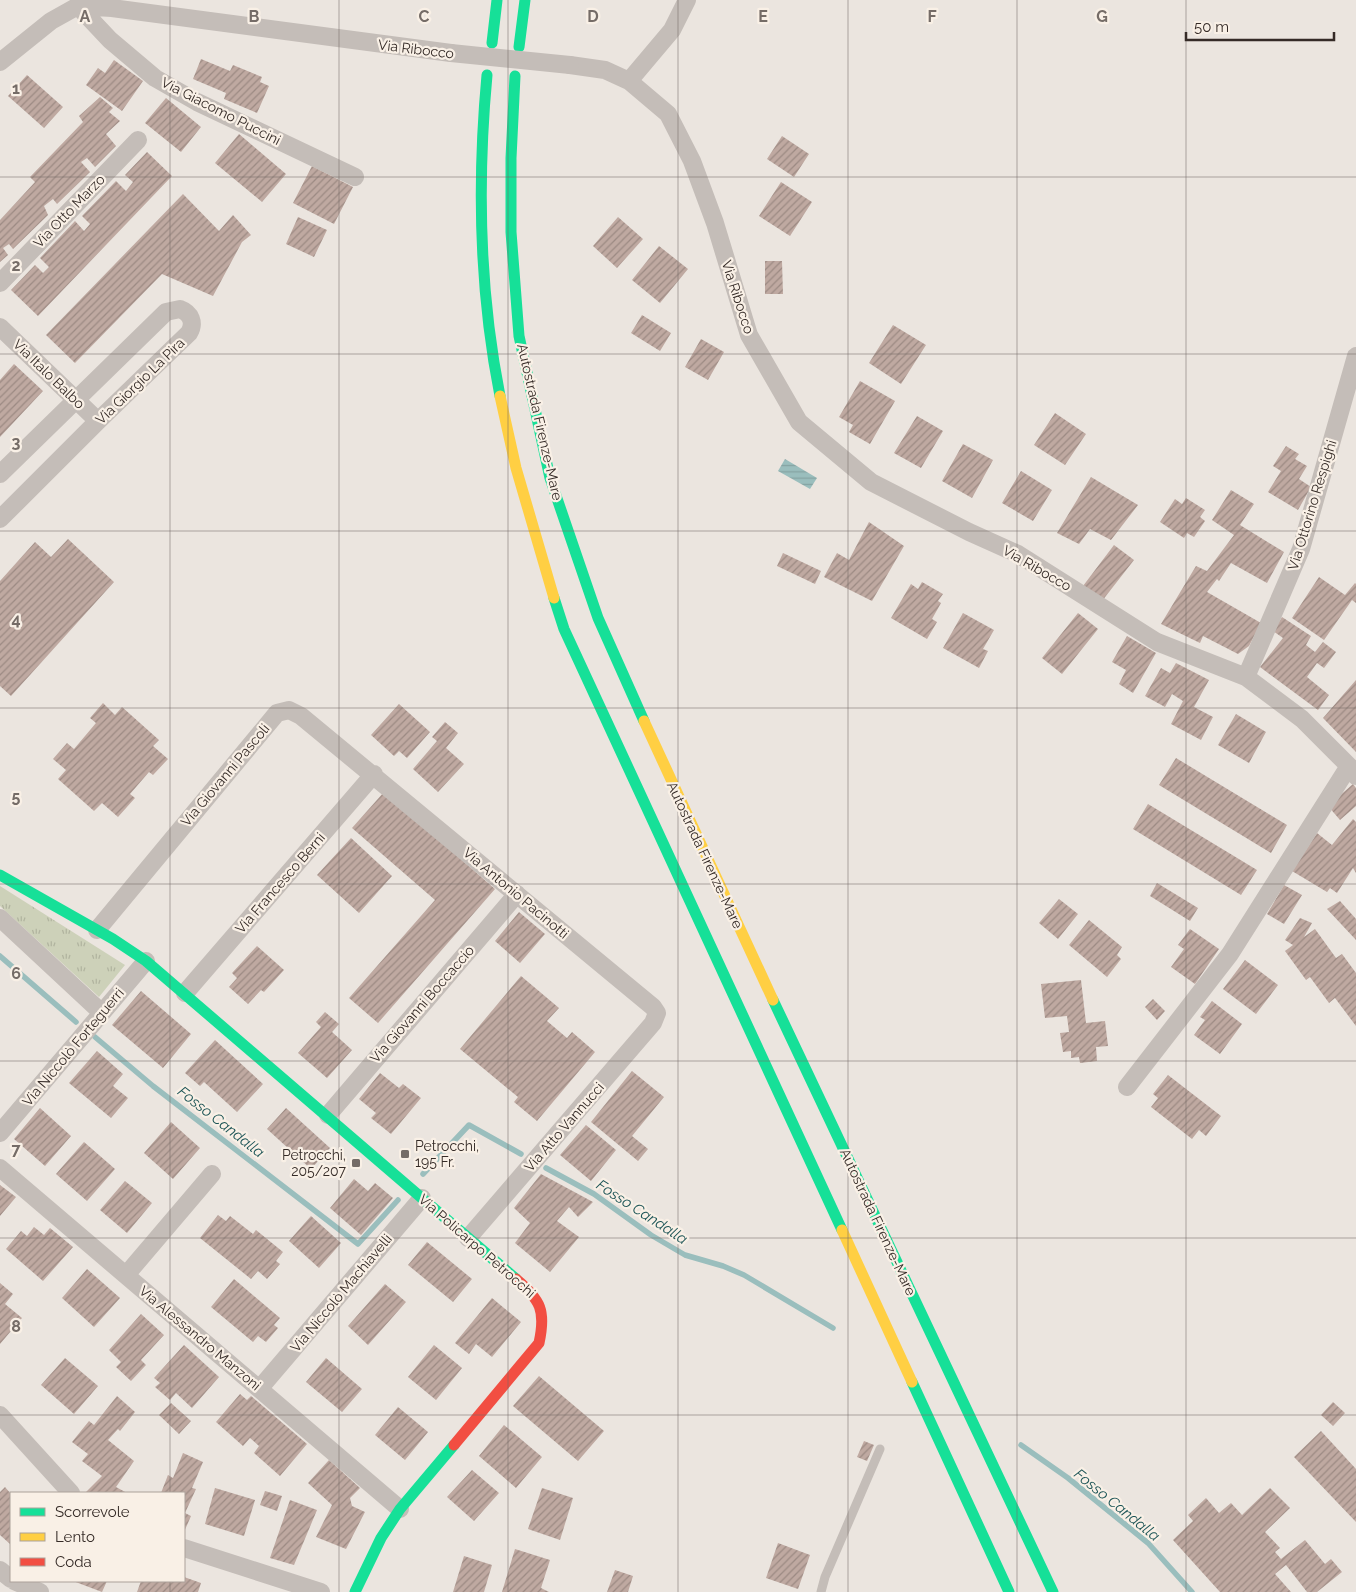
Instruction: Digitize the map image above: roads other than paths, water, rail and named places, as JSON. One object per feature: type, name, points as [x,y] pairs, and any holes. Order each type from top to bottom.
[{"type":"main road","points":[[492,44],[497,0]]},
{"type":"main road","points":[[519,46],[525,0]]},
{"type":"main road","points":[[487,75],[482,185],[484,260],[490,339],[503,413],[519,482],[564,629],[1009,1592]]},
{"type":"main road","name":"Autostrada Firenze-Mare","points":[[515,76],[511,158],[511,232],[520,336],[550,478],[598,618],[720,888],[1053,1592]]},
{"type":"main road","name":"Via Policarpo Petrocchi","points":[[0,876],[97,930],[146,961],[328,1115],[536,1296],[542,1308],[544,1324],[539,1343],[400,1509],[381,1538],[356,1592]]},
{"type":"street","points":[[629,81],[672,30],[686,0]]},
{"type":"street","points":[[0,62],[51,21],[79,2]]},
{"type":"street","name":"Via Ribocco","points":[[79,2],[451,53],[570,65],[604,70],[629,81],[660,105],[668,114],[680,137],[714,223],[749,335],[799,422],[871,482],[969,532],[1018,554],[1157,642],[1246,678],[1302,719],[1353,771]]},
{"type":"street","name":"Via Giacomo Puccini","points":[[79,2],[110,40],[155,78],[197,102],[354,177]]},
{"type":"street","name":"Via Otto Marzo","points":[[0,282],[138,140]]},
{"type":"street","name":"Via Giorgio La Pira","points":[[0,474],[166,312],[175,308],[185,311],[192,324],[189,333],[0,519]]},
{"type":"street","name":"Via Italo Balbo","points":[[0,327],[98,421]]},
{"type":"street","name":"Via Ottorino Respighi","points":[[1246,678],[1301,549],[1356,356]]},
{"type":"street","name":"Via Giovanni Pascoli","points":[[97,930],[277,713],[289,710],[301,716],[374,774]]},
{"type":"street","points":[[1126,1087],[1230,954],[1353,771]]},
{"type":"street","name":"Via Antonio Pacinotti","points":[[374,774],[653,1007],[657,1013]]},
{"type":"street","name":"Via Francesco Berni","points":[[185,993],[374,774]]},
{"type":"street","name":"Via Giovanni Boccaccio","points":[[328,1115],[517,894]]},
{"type":"street","points":[[0,918],[101,1012]]},
{"type":"street","name":"Via Niccolò Forteguerri","points":[[0,1133],[146,961]]},
{"type":"street","name":"Via Atto Vannucci","points":[[468,1238],[654,1023],[657,1013]]},
{"type":"street","name":"Via Alessandro Manzoni","points":[[0,1168],[400,1509]]},
{"type":"street","points":[[126,1275],[212,1174]]},
{"type":"street","name":"Via Niccolò Machiavelli","points":[[260,1388],[422,1198]]},
{"type":"street","points":[[0,1415],[69,1492]]},
{"type":"street","points":[[185,1548],[321,1592]]},
{"type":"street","points":[[0,1570],[10,1578]]},
{"type":"street","points":[[18,1582],[40,1592]]},
{"type":"lane","points":[[821,1592],[825,1577],[880,1449]]},
{"type":"water","points":[[785,459],[817,478],[810,489],[778,471]]},
{"type":"waterway","name":"Fosso Candalla","points":[[0,956],[76,1022]]},
{"type":"waterway","name":"Fosso Candalla","points":[[95,1037],[153,1086],[358,1244],[398,1200]]},
{"type":"waterway","name":"Fosso Candalla","points":[[423,1174],[469,1125],[521,1154]]},
{"type":"waterway","name":"Fosso Candalla","points":[[546,1168],[594,1194],[651,1235],[685,1255],[723,1266],[744,1275],[833,1328]]},
{"type":"waterway","name":"Fosso Candalla","points":[[1021,1445],[1068,1478],[1148,1543],[1192,1592]]},
{"type":"place","name":"Petrocchi, 195 Fr.","points":[[405,1154]]},
{"type":"place","name":"Petrocchi, 205/207","points":[[356,1163]]}]
